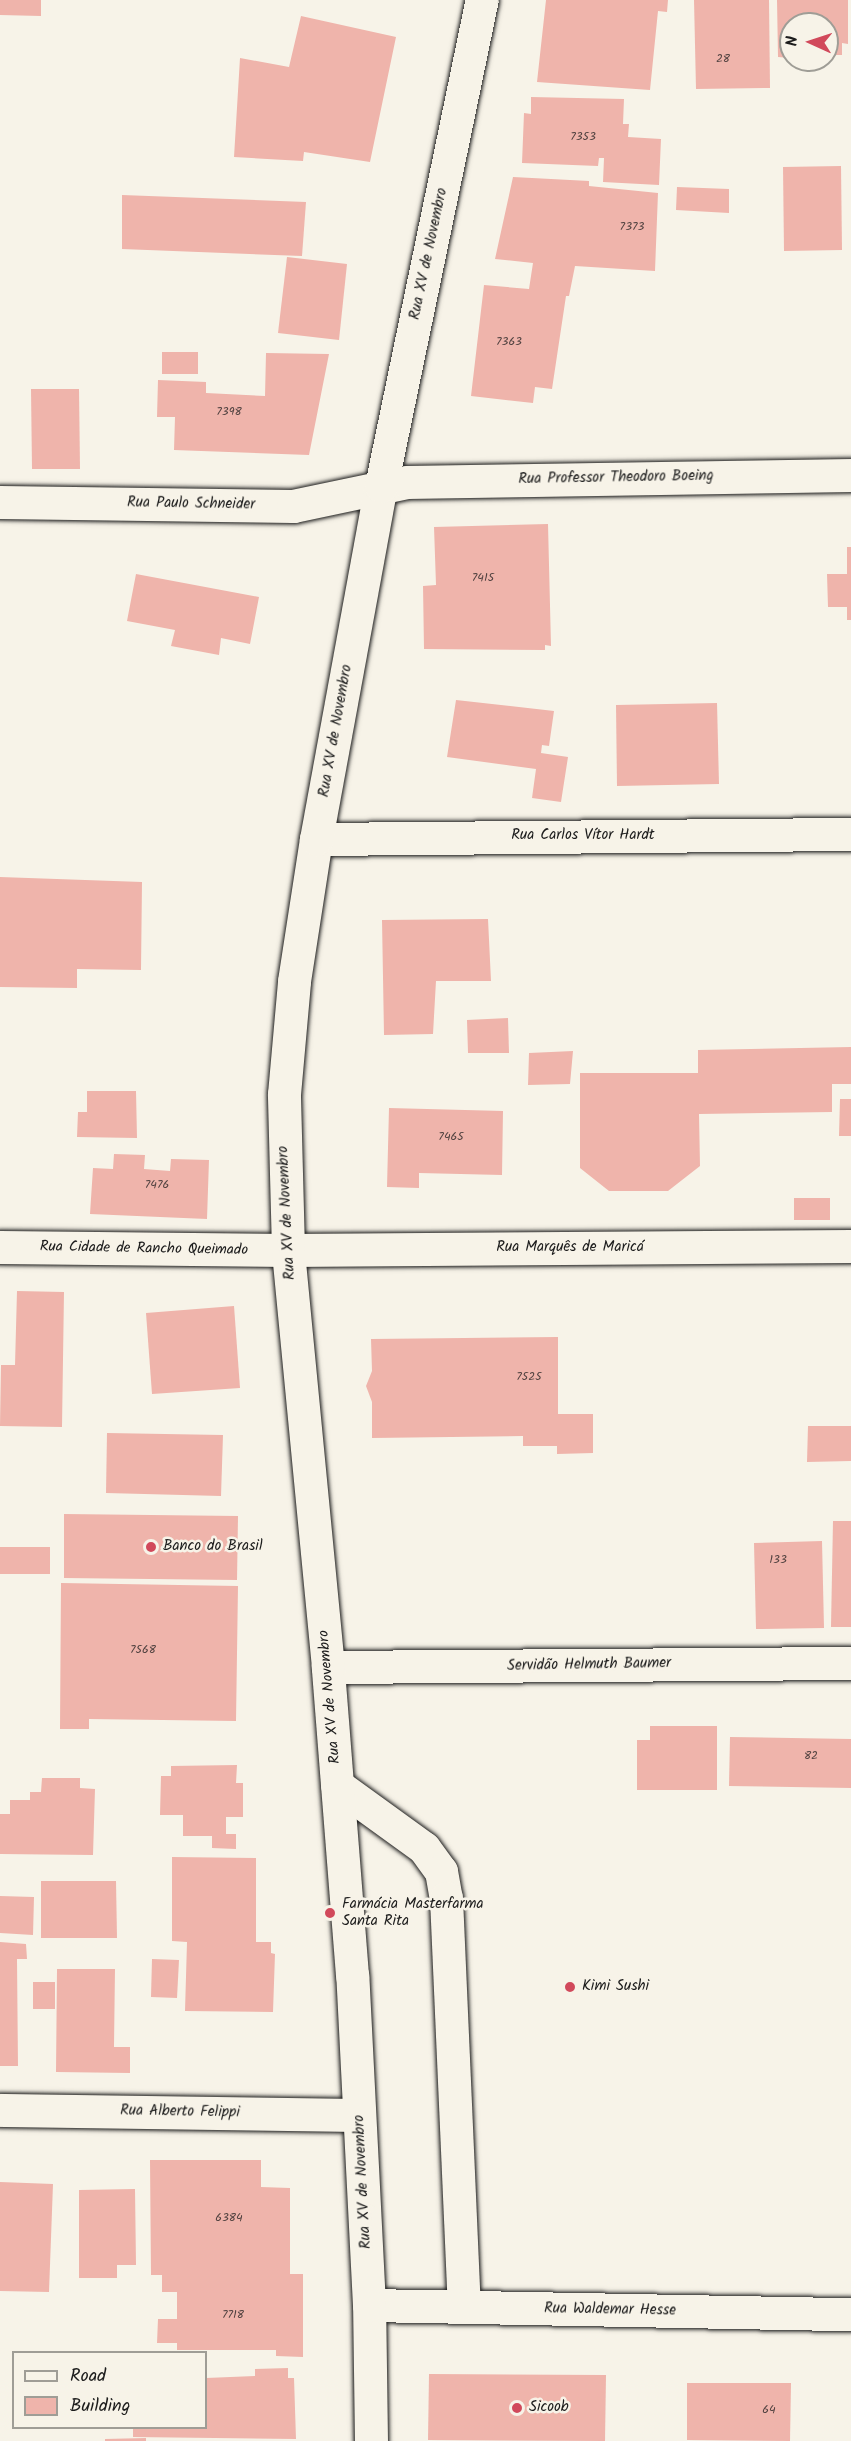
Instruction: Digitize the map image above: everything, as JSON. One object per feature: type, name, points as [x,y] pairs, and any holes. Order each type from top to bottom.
[{"type":"street","name":"Rua XV de Novembro","points":[[370,2441],[369,2305],[359,2115],[328,1667],[288,1250],[284,1095],[294,981],[316,838],[381,486],[482,0]]},
{"type":"street","name":"Rua Professor Theodoro Boeing","points":[[381,486],[407,482],[851,474]]},
{"type":"street","name":"Rua Paulo Schneider","points":[[0,502],[293,506],[381,486]]},
{"type":"street","name":"Rua Carlos Vítor Hardt","points":[[316,838],[851,834]]},
{"type":"street","name":"Rua Marquês de Maricá","points":[[288,1250],[851,1246]]},
{"type":"street","name":"Rua Cidade de Rancho Queimado","points":[[0,1247],[288,1250]]},
{"type":"street","name":"Servidão Helmuth Baumer","points":[[328,1667],[851,1663]]},
{"type":"street","points":[[337,1785],[424,1848],[441,1871],[446,1898],[464,2307]]},
{"type":"street","name":"Rua Alberto Felippi","points":[[0,2110],[359,2115]]},
{"type":"street","name":"Rua Waldemar Hesse","points":[[369,2305],[851,2314]]},
{"type":"building","points":[[0,0],[41,0],[41,16],[0,15]]},
{"type":"building","points":[[546,0],[668,0],[667,12],[658,11],[650,90],[537,82]]},
{"type":"building","points":[[694,0],[769,0],[770,88],[696,89]]},
{"type":"building","points":[[777,0],[848,0],[848,44],[842,43],[842,55],[839,55],[839,12],[779,12],[778,57]]},
{"type":"building","points":[[301,16],[396,37],[370,162],[304,152],[303,161],[234,157],[240,58],[289,67]]},
{"type":"building","points":[[531,97],[624,99],[623,124],[629,124],[628,137],[661,139],[659,185],[603,182],[604,158],[599,158],[598,166],[522,163],[524,113],[531,114]]},
{"type":"building","points":[[841,166],[842,250],[784,251],[783,167]]},
{"type":"building","points":[[513,177],[589,181],[589,186],[658,193],[655,271],[575,266],[569,296],[566,296],[552,389],[535,387],[533,403],[471,396],[484,285],[529,289],[533,263],[495,259]]},
{"type":"building","points":[[677,187],[729,189],[729,213],[676,210]]},
{"type":"building","points":[[122,195],[306,202],[302,256],[122,249]]},
{"type":"building","points":[[287,257],[347,264],[339,340],[278,333]]},
{"type":"building","points":[[162,352],[198,352],[198,374],[162,374]]},
{"type":"building","points":[[266,353],[329,354],[309,455],[174,450],[175,417],[157,417],[158,380],[206,382],[206,393],[265,396]]},
{"type":"building","points":[[31,389],[79,389],[80,469],[32,469]]},
{"type":"building","points":[[548,524],[551,646],[545,645],[545,650],[424,649],[423,586],[436,585],[434,527]]},
{"type":"building","points":[[847,547],[851,547],[851,620],[847,620],[847,607],[828,607],[827,574],[847,574]]},
{"type":"building","points":[[136,574],[259,597],[250,644],[221,638],[219,655],[171,646],[175,630],[127,621]]},
{"type":"building","points":[[456,700],[554,711],[549,746],[542,745],[541,753],[568,757],[561,802],[532,798],[536,769],[447,757]]},
{"type":"building","points":[[717,703],[719,784],[617,786],[616,705]]},
{"type":"building","points":[[0,877],[142,882],[141,970],[77,969],[77,988],[0,987]]},
{"type":"building","points":[[488,919],[491,981],[436,981],[433,1034],[384,1035],[382,920]]},
{"type":"building","points":[[508,1018],[509,1053],[468,1053],[467,1020]]},
{"type":"building","points":[[851,1047],[851,1084],[832,1084],[832,1112],[699,1114],[700,1166],[668,1191],[609,1191],[580,1168],[580,1073],[698,1073],[698,1050]]},
{"type":"building","points":[[573,1051],[570,1084],[528,1085],[529,1053]]},
{"type":"building","points":[[87,1091],[136,1091],[137,1138],[77,1137],[78,1112],[87,1112]]},
{"type":"building","points":[[840,1099],[851,1099],[851,1136],[839,1136]]},
{"type":"building","points":[[389,1108],[503,1111],[502,1175],[419,1173],[419,1188],[387,1187]]},
{"type":"building","points":[[114,1154],[145,1155],[144,1169],[170,1171],[171,1159],[209,1160],[207,1219],[90,1214],[93,1168],[113,1169]]},
{"type":"building","points":[[794,1198],[830,1198],[830,1220],[794,1220]]},
{"type":"building","points":[[17,1291],[64,1292],[62,1427],[0,1426],[1,1365],[15,1365]]},
{"type":"building","points":[[234,1306],[240,1388],[152,1394],[146,1313]]},
{"type":"building","points":[[558,1337],[558,1414],[593,1414],[593,1453],[557,1454],[557,1446],[523,1446],[523,1436],[372,1438],[372,1402],[366,1386],[372,1371],[371,1339]]},
{"type":"building","points":[[808,1426],[851,1426],[851,1461],[807,1462]]},
{"type":"building","points":[[107,1433],[223,1435],[221,1496],[106,1493]]},
{"type":"building","name":"Banco do Brasil","points":[[64,1514],[238,1516],[237,1580],[64,1578]]},
{"type":"building","points":[[833,1521],[851,1521],[851,1627],[831,1627]]},
{"type":"building","points":[[822,1541],[824,1628],[756,1629],[754,1543]]},
{"type":"building","points":[[0,1547],[50,1547],[50,1574],[0,1574]]},
{"type":"building","points":[[61,1583],[238,1586],[236,1721],[89,1719],[89,1729],[60,1729]]},
{"type":"building","points":[[650,1726],[717,1726],[717,1790],[637,1790],[637,1740],[650,1740]]},
{"type":"building","points":[[730,1737],[851,1739],[851,1788],[729,1786]]},
{"type":"building","points":[[237,1765],[236,1783],[243,1783],[243,1817],[226,1817],[226,1834],[236,1834],[236,1849],[212,1848],[212,1836],[183,1836],[183,1815],[160,1815],[161,1776],[171,1776],[171,1766]]},
{"type":"building","points":[[42,1778],[80,1778],[80,1788],[95,1789],[93,1855],[0,1854],[0,1814],[10,1814],[10,1800],[30,1800],[30,1792],[41,1792]]},
{"type":"building","points":[[172,1857],[256,1858],[256,1942],[271,1942],[271,1953],[275,1954],[273,2012],[185,2011],[187,1942],[172,1941]]},
{"type":"building","points":[[41,1881],[116,1881],[117,1938],[41,1938]]},
{"type":"building","points":[[0,1896],[34,1897],[33,1935],[0,1933]]},
{"type":"building","points":[[0,1942],[26,1944],[27,1959],[17,1959],[18,2066],[0,2066]]},
{"type":"building","points":[[152,1959],[179,1960],[177,1998],[151,1997]]},
{"type":"building","points":[[57,1969],[115,1969],[114,2047],[130,2047],[130,2073],[56,2072]]},
{"type":"building","points":[[33,1982],[55,1982],[55,2009],[33,2009]]},
{"type":"building","points":[[150,2160],[261,2160],[261,2187],[290,2188],[290,2274],[303,2274],[303,2357],[276,2356],[276,2350],[177,2350],[177,2343],[157,2343],[158,2319],[177,2319],[177,2292],[162,2292],[162,2275],[151,2275]]},
{"type":"building","points":[[0,2182],[53,2184],[49,2292],[0,2291]]},
{"type":"building","points":[[135,2189],[136,2265],[117,2265],[117,2278],[79,2278],[79,2190]]},
{"type":"building","points":[[288,2368],[288,2378],[294,2378],[296,2439],[133,2437],[133,2429],[207,2429],[207,2378],[255,2376],[255,2369]]},
{"type":"building","name":"Sicoob","points":[[429,2374],[606,2375],[605,2441],[428,2440]]},
{"type":"building","points":[[687,2383],[791,2383],[790,2441],[687,2440]]},
{"type":"building","points":[[146,2438],[146,2441],[105,2441],[105,2439]]},
{"type":"place","name":"Banco do Brasil","points":[[151,1547]]},
{"type":"place","name":"Farmácia Masterfarma Santa Rita","points":[[330,1913]]},
{"type":"place","name":"Kimi Sushi","points":[[570,1987]]},
{"type":"place","name":"Sicoob","points":[[517,2408]]}]
